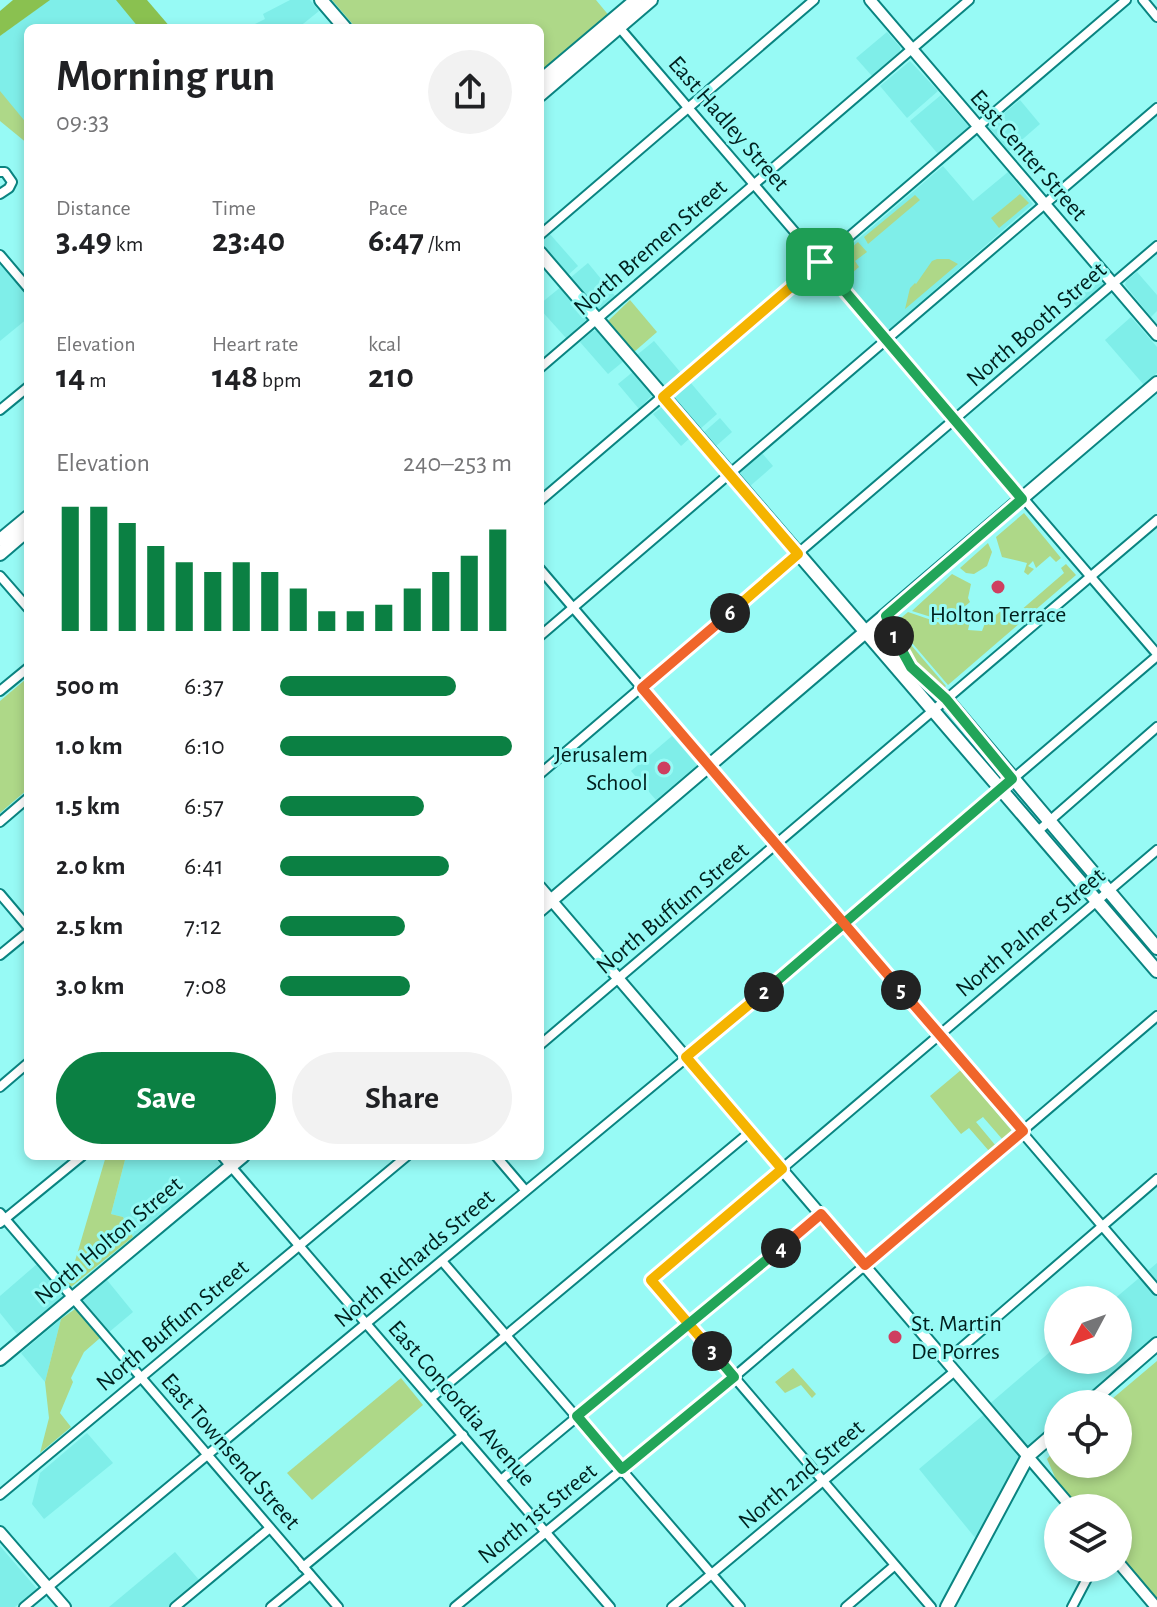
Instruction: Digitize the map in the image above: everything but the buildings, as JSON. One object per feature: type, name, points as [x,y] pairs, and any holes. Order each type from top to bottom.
[{"type":"main road","points":[[321,0],[342,24]]},
{"type":"main road","points":[[544,91],[616,24],[636,0]]},
{"type":"main road","points":[[544,78],[651,0]]},
{"type":"main road","points":[[544,258],[1157,971]]},
{"type":"main road","points":[[544,906],[1157,383]]},
{"type":"main road","points":[[0,540],[24,520]]},
{"type":"main road","points":[[0,554],[24,533]]},
{"type":"main road","points":[[886,616],[911,667]]},
{"type":"main road","points":[[866,633],[877,637],[946,699],[1157,948]]},
{"type":"main road","name":"North Holton Street","points":[[0,1359],[227,1161]]},
{"type":"main road","points":[[1104,1390],[1157,1344]]},
{"type":"main road","points":[[947,1607],[1028,1456],[1044,1442]]},
{"type":"street","points":[[544,232],[814,0]]},
{"type":"street","name":"East Center Street","points":[[870,0],[1157,335]]},
{"type":"street","name":"North Bremen Street","points":[[544,365],[969,0]]},
{"type":"street","points":[[544,498],[1126,0]]},
{"type":"street","points":[[1143,0],[1157,17]]},
{"type":"street","name":"East Hadley Street","points":[[616,24],[1157,655]]},
{"type":"street","points":[[544,633],[1157,108]]},
{"type":"street","points":[[0,172],[5,172],[12,182],[0,194]]},
{"type":"street","name":"North Booth Street","points":[[544,771],[1157,246]]},
{"type":"street","points":[[0,255],[24,283]]},
{"type":"street","points":[[0,410],[24,390]]},
{"type":"street","name":"North Buffum Street","points":[[544,1042],[1157,520]]},
{"type":"street","points":[[544,574],[1157,1290]]},
{"type":"street","points":[[0,576],[24,603]]},
{"type":"street","name":"North Richards Street","points":[[24,1607],[686,1057],[1157,655]]},
{"type":"street","points":[[0,691],[24,671]]},
{"type":"street","points":[[1038,831],[1157,727]]},
{"type":"street","points":[[0,822],[24,801]]},
{"type":"street","name":"North Palmer Street","points":[[689,1324],[651,1280],[1157,850]]},
{"type":"street","points":[[544,892],[1060,1494]]},
{"type":"street","points":[[0,894],[24,925]]},
{"type":"street","points":[[0,955],[24,934]]},
{"type":"street","name":"North 1st Street","points":[[455,1607],[734,1377],[1157,1016]]},
{"type":"street","points":[[0,1087],[24,1066]]},
{"type":"street","points":[[431,1398],[750,1132]]},
{"type":"street","points":[[2,1218],[77,1160]]},
{"type":"street","name":"North Buffum Street","points":[[0,1495],[402,1160]]},
{"type":"street","points":[[499,1160],[525,1190]]},
{"type":"street","name":"East Concordia Avenue","points":[[227,1161],[610,1607]]},
{"type":"street","points":[[946,1361],[1157,1179]]},
{"type":"street","points":[[501,1480],[821,1214]]},
{"type":"street","name":"East Townsend Street","points":[[2,1218],[338,1607]]},
{"type":"street","points":[[442,1261],[740,1607]]},
{"type":"street","points":[[689,1324],[931,1607]]},
{"type":"street","name":"North 2nd Street","points":[[672,1607],[955,1371]]},
{"type":"street","points":[[303,1567],[463,1435]]},
{"type":"street","points":[[175,1607],[270,1528]]},
{"type":"street","points":[[0,1532],[65,1607]]},
{"type":"street","points":[[846,1607],[894,1566]]},
{"type":"street","points":[[271,1607],[310,1575]]},
{"type":"street","points":[[1132,1579],[1156,1607]]},
{"type":"street","points":[[1072,1607],[1085,1582]]},
{"type":"shaded area","points":[[49,0],[120,0],[141,24],[24,24],[24,122],[0,100],[0,36]]},
{"type":"shaded area","points":[[290,0],[310,0],[319,11],[303,24],[255,24],[265,19],[263,14]]},
{"type":"shaded area","points":[[887,32],[900,51],[872,76],[856,58]]},
{"type":"shaded area","points":[[910,61],[938,91],[907,118],[880,86]]},
{"type":"shaded area","points":[[941,95],[970,128],[938,154],[910,121]]},
{"type":"shaded area","points":[[1020,100],[1040,124],[1009,151],[988,126]]},
{"type":"shaded area","points":[[943,166],[973,201],[1008,172],[1033,204],[886,330],[830,263]]},
{"type":"shaded area","points":[[549,233],[578,266],[568,275],[544,247],[544,237]]},
{"type":"shaded area","points":[[0,263],[24,291],[24,321],[0,341]]},
{"type":"shaded area","points":[[588,263],[615,296],[599,309],[570,278]]},
{"type":"shaded area","points":[[1091,270],[1103,284],[1102,288],[1078,308],[1065,293]]},
{"type":"shaded area","points":[[1137,272],[1157,295],[1157,311],[1151,317],[1125,285]]},
{"type":"shaded area","points":[[562,286],[587,319],[566,338],[544,313],[544,301]]},
{"type":"shaded area","points":[[1131,317],[1157,347],[1157,373],[1144,385],[1105,340]]},
{"type":"shaded area","points":[[600,330],[625,360],[608,374],[580,342],[593,331]]},
{"type":"shaded area","points":[[654,341],[681,373],[666,386],[637,355]]},
{"type":"shaded area","points":[[634,371],[653,394],[639,409],[618,384]]},
{"type":"shaded area","points":[[690,382],[717,414],[700,429],[674,399]]},
{"type":"shaded area","points":[[662,407],[691,437],[681,446],[653,414]]},
{"type":"shaded area","points":[[720,418],[732,432],[715,447],[703,433]]},
{"type":"shaded area","points":[[762,453],[773,466],[749,487],[740,473]]},
{"type":"shaded area","name":"Jerusalem School","points":[[672,736],[697,765],[656,800],[631,771]]},
{"type":"shaded area","points":[[125,1160],[216,1160],[220,1164],[133,1237],[123,1217],[111,1214]]},
{"type":"shaded area","points":[[1157,1263],[1157,1344],[1132,1366],[1132,1286]]},
{"type":"shaded area","points":[[37,1264],[63,1296],[17,1334],[0,1313],[0,1296]]},
{"type":"shaded area","points":[[107,1280],[133,1312],[108,1333],[82,1299]]},
{"type":"shaded area","points":[[61,1319],[45,1382],[21,1353]]},
{"type":"shaded area","points":[[1044,1357],[1044,1374],[1122,1374],[1104,1390],[1044,1390],[1044,1442],[1028,1456],[981,1545],[919,1469],[988,1411],[986,1407]]},
{"type":"shaded area","points":[[87,1433],[113,1463],[44,1519],[32,1504],[40,1473]]},
{"type":"shaded area","points":[[0,1546],[37,1589],[15,1607],[0,1607]]},
{"type":"shaded area","points":[[175,1552],[200,1581],[169,1607],[109,1607]]},
{"type":"green space","points":[[13,0],[50,0],[0,36],[0,11]]},
{"type":"green space","points":[[116,0],[147,0],[168,24],[136,24]]},
{"type":"green space","points":[[332,0],[596,0],[611,18],[544,73],[544,24],[353,24]]},
{"type":"green space","points":[[0,91],[24,120],[24,141],[0,121]]},
{"type":"green space","points":[[1020,194],[1029,203],[999,228],[991,218]]},
{"type":"green space","points":[[915,195],[920,200],[868,244],[864,237]]},
{"type":"green space","points":[[858,242],[867,252],[855,261],[859,267],[845,279],[833,264]]},
{"type":"green space","points":[[937,259],[949,259],[958,264],[905,309],[910,288]]},
{"type":"green space","points":[[630,300],[657,332],[634,352],[608,321]]},
{"type":"green space","points":[[1024,513],[1061,558],[1056,562],[1050,556],[1036,568],[1033,561],[1028,566],[1034,569],[1028,575],[1024,572],[1027,563],[1002,557],[996,537]]},
{"type":"green space","points":[[988,543],[992,552],[987,566],[974,574],[960,568]]},
{"type":"green space","points":[[1066,564],[1076,575],[948,685],[895,623],[908,612],[946,625],[963,612],[971,617],[968,630],[982,631],[992,611],[996,615],[1003,609],[1012,618],[1064,573],[1061,568]]},
{"type":"green space","points":[[952,574],[971,584],[970,602],[947,622],[912,611]]},
{"type":"green space","points":[[894,625],[946,686],[943,689],[913,660]]},
{"type":"green space","points":[[24,681],[24,792],[0,813],[0,701]]},
{"type":"green space","points":[[961,1070],[1012,1131],[1003,1140],[983,1117],[976,1122],[996,1146],[989,1151],[969,1128],[961,1134],[930,1096]]},
{"type":"green space","points":[[105,1160],[125,1160],[111,1214],[123,1217],[133,1237],[71,1287],[65,1282],[70,1278]]},
{"type":"green space","points":[[75,1309],[100,1338],[84,1352],[71,1378],[73,1382],[60,1413],[71,1427],[40,1453],[49,1418],[45,1382],[61,1319]]},
{"type":"green space","points":[[1157,1361],[1157,1599],[1132,1570],[1132,1494],[1066,1494],[1055,1478],[1132,1478],[1132,1390],[1123,1390]]},
{"type":"green space","points":[[793,1368],[816,1394],[812,1398],[801,1385],[785,1393],[775,1382]]},
{"type":"green space","points":[[401,1378],[423,1405],[312,1500],[287,1473]]},
{"type":"place","name":"Holton Terrace","points":[[998,587]]},
{"type":"place","name":"Jerusalem School","points":[[664,768]]},
{"type":"place","name":"St. Martin De Porres","points":[[895,1337]]},
{"type":"route","points":[[820,262],[663,397],[798,554],[642,688],[838,918],[844,924],[1023,1131],[865,1265],[821,1214],[783,1247],[689,1324],[682,1329],[577,1416],[622,1469],[734,1377],[689,1324],[651,1280],[782,1169],[686,1057],[844,924],[1012,779],[946,699],[911,667],[886,616],[1022,499],[820,262]]}]
